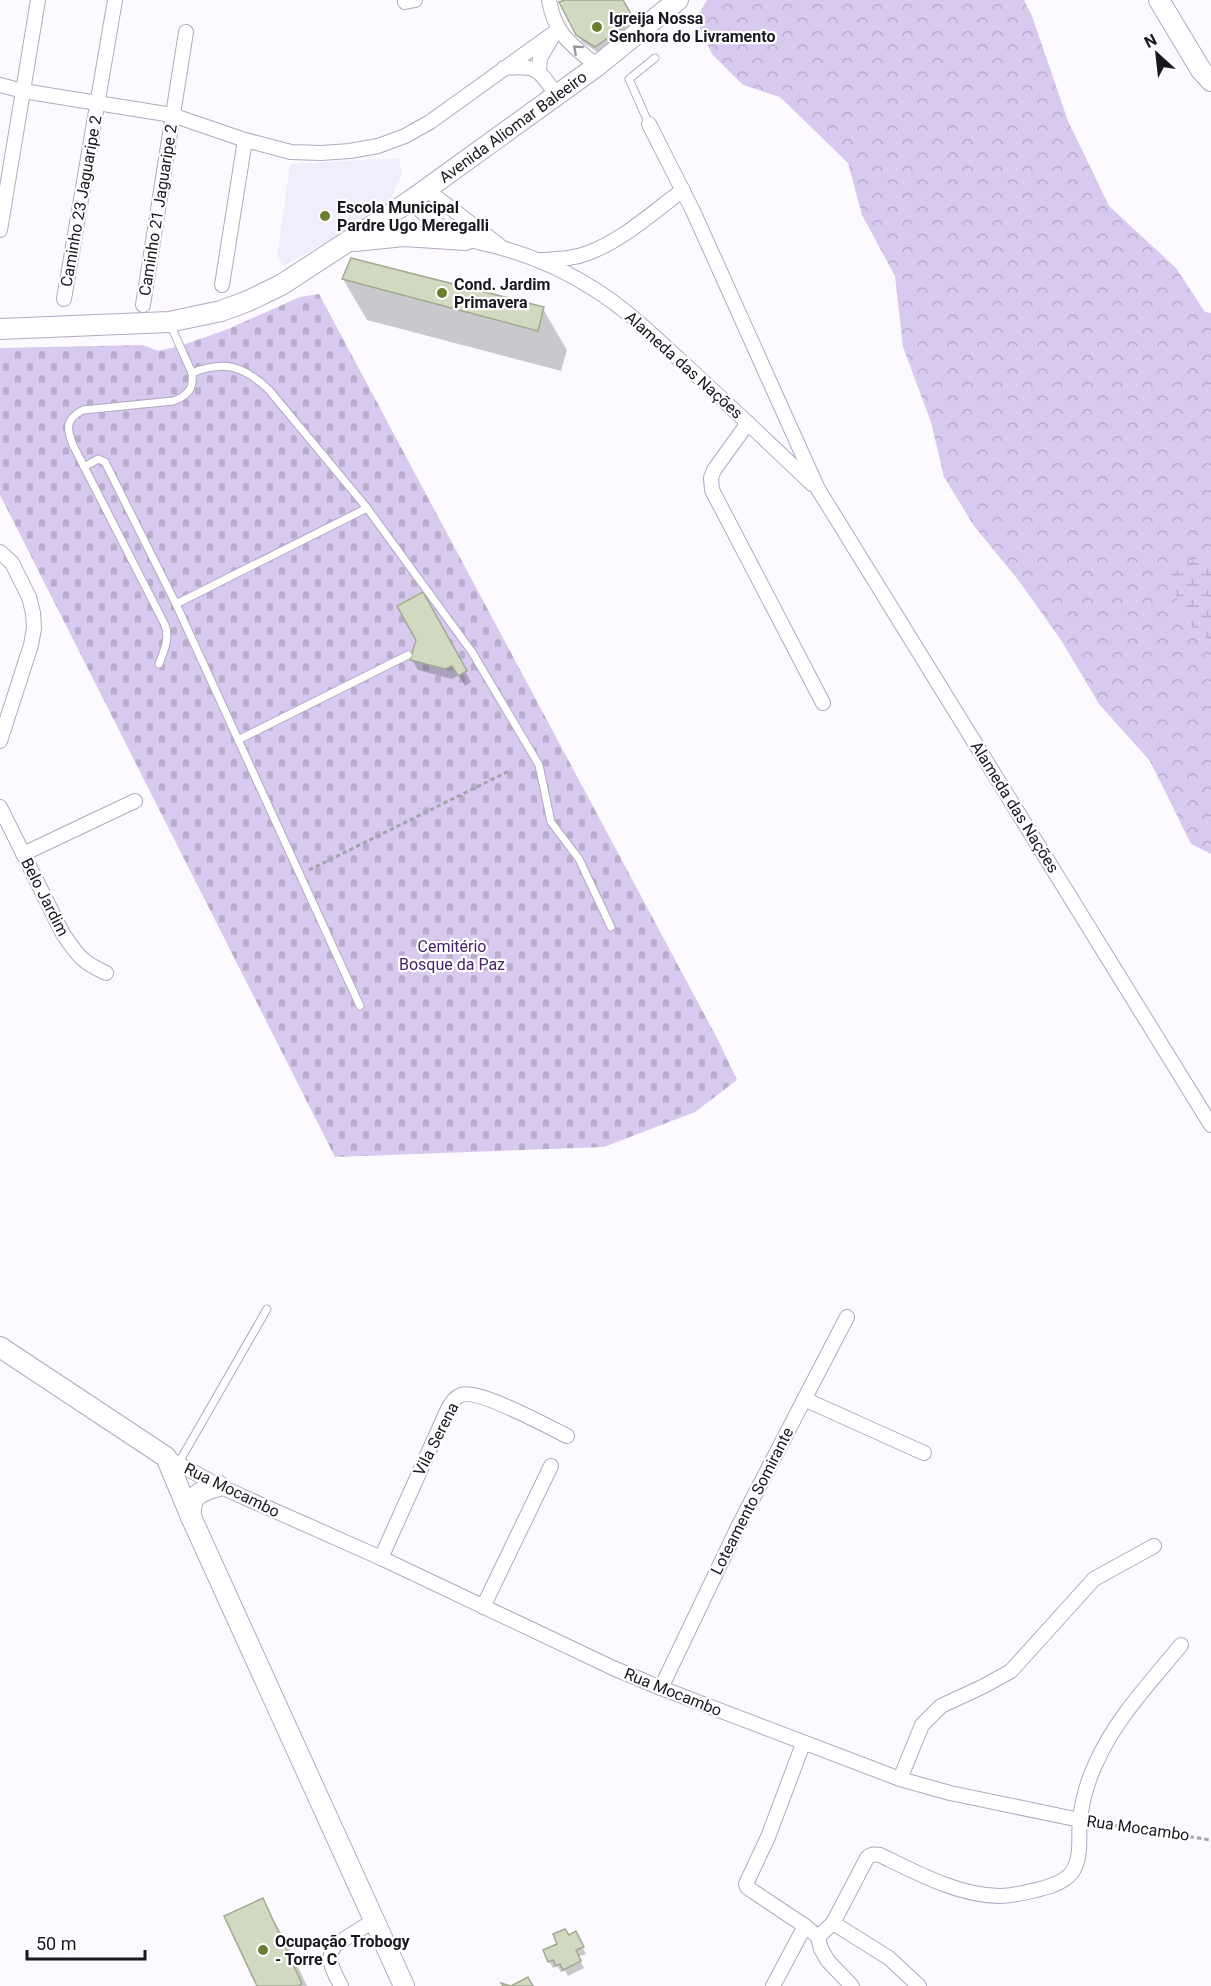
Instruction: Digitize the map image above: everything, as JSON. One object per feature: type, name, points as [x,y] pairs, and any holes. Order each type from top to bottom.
[{"type":"main road","name":"Avenida Aliomar Baleeiro","points":[[0,329],[169,322],[220,311],[281,285],[427,190],[597,66],[678,0]]},
{"type":"main road","points":[[1159,0],[1201,70],[1211,81]]},
{"type":"main road","points":[[350,242],[404,236],[466,240]]},
{"type":"main road","name":"Rua Mocambo","points":[[0,1347],[172,1461],[191,1517],[404,1986]]},
{"type":"main road","points":[[191,1517],[190,1507],[196,1496],[202,1491],[219,1486]]},
{"type":"street","points":[[0,230],[38,0]]},
{"type":"street","name":"Caminho 23 Jaguaripe 2","points":[[64,300],[115,0]]},
{"type":"street","points":[[549,0],[552,19],[558,30],[597,66]]},
{"type":"street","points":[[0,85],[23,91],[172,115],[245,140],[291,152],[321,153],[378,146],[405,136],[430,122],[558,30]]},
{"type":"street","points":[[539,71],[540,58],[558,30]]},
{"type":"street","name":"Caminho 21 Jaguaripe 2","points":[[143,304],[186,32]]},
{"type":"street","points":[[504,68],[527,67],[539,71],[557,96]]},
{"type":"street","name":"Alameda das Nações","points":[[649,124],[683,190],[818,489],[1211,1125]]},
{"type":"street","points":[[222,285],[245,140]]},
{"type":"street","name":"Alameda das Nações","points":[[427,190],[503,248]]},
{"type":"street","name":"Alameda das Nações","points":[[536,260],[566,258],[587,253],[611,242],[683,190]]},
{"type":"street","name":"Alameda das Nações","points":[[410,201],[439,226],[466,240],[503,248],[536,260],[570,274],[597,290],[626,312],[818,489]]},
{"type":"street","points":[[748,423],[714,470],[711,478],[712,490],[823,703]]},
{"type":"street","points":[[0,552],[12,563],[29,597],[34,628],[31,645],[0,741]]},
{"type":"street","points":[[23,854],[135,801]]},
{"type":"street","name":"Belo Jardim","points":[[0,807],[63,934],[86,963],[106,973]]},
{"type":"street","name":"Loteamento Somirante","points":[[661,1688],[739,1525],[847,1317]]},
{"type":"street","name":"Vila Serena","points":[[381,1558],[446,1413],[456,1398],[462,1394],[491,1400],[567,1436]]},
{"type":"street","points":[[804,1399],[924,1453]]},
{"type":"street","name":"Rua Mocambo","points":[[172,1461],[219,1486],[381,1558],[613,1668],[661,1688],[803,1744],[900,1779],[950,1793],[1080,1820]]},
{"type":"street","points":[[483,1607],[551,1466]]},
{"type":"street","points":[[900,1779],[922,1725],[941,1706],[1011,1671],[1094,1579],[1154,1546]]},
{"type":"street","points":[[818,1937],[833,1923],[870,1855],[880,1855],[929,1878],[970,1892],[999,1896],[1024,1893],[1062,1881],[1073,1872],[1080,1851],[1080,1820],[1087,1787],[1095,1765],[1115,1726],[1181,1645]]},
{"type":"street","points":[[803,1744],[768,1837],[746,1884],[747,1887],[818,1937],[821,1949],[828,1960],[852,1986]]},
{"type":"street","points":[[341,1986],[329,1958],[330,1951],[335,1945],[373,1921]]},
{"type":"street","points":[[833,1923],[889,1958],[919,1986]]},
{"type":"street","points":[[773,1986],[805,1926]]},
{"type":"lane","points":[[649,124],[629,79],[655,58]]},
{"type":"lane","points":[[159,664],[167,642],[168,633],[165,625],[84,467],[69,436],[68,428],[75,414],[92,408],[173,401],[189,393],[193,381],[192,373],[169,322]]},
{"type":"lane","points":[[192,373],[208,366],[221,365],[234,367],[258,379],[367,508],[472,652],[539,765],[551,822],[579,859],[611,927]]},
{"type":"lane","points":[[84,467],[98,459],[105,462],[240,739],[360,1006]]},
{"type":"lane","points":[[176,604],[367,508]]},
{"type":"lane","points":[[240,739],[408,655]]},
{"type":"lane","points":[[172,1461],[267,1309]]},
{"type":"path","points":[[300,875],[511,770]]},
{"type":"path","name":"Rua Mocambo","points":[[1080,1820],[1151,1829],[1211,1840]]},
{"type":"shaded area","name":"Escola Municipal Pardre Ugo Meregalli","points":[[399,158],[402,173],[390,200],[346,231],[284,266],[277,257],[290,164]]},
{"type":"green space","points":[[707,0],[1024,0],[1032,16],[1068,121],[1109,206],[1176,268],[1205,312],[1211,313],[1211,571],[1196,559],[1186,622],[1211,642],[1211,854],[1191,844],[1150,761],[1099,704],[1061,640],[1019,581],[974,526],[944,477],[931,422],[903,347],[895,276],[862,215],[848,163],[780,97],[743,85],[712,54],[696,19]]},
{"type":"green space","name":"Cemitério Bosque da Paz","points":[[319,294],[718,1040],[737,1080],[695,1112],[604,1147],[335,1157],[0,495],[0,348],[143,345],[158,351],[180,346],[228,329],[300,297]]},
{"type":"green space","points":[[1196,559],[1211,571],[1211,642],[1186,622],[1169,575]]},
{"type":"building","name":"Igreija Nossa Senhora do Livramento","points":[[565,0],[623,0],[634,19],[595,47],[576,35],[559,2]]},
{"type":"building","name":"Cond. Jardim Primavera","points":[[351,258],[544,307],[538,331],[342,279]]},
{"type":"building","points":[[423,592],[467,671],[458,676],[452,666],[445,669],[410,660],[416,640],[397,606]]},
{"type":"building","name":"Ocupação Trobogy - Torre C","points":[[263,1898],[302,1984],[298,1986],[257,1986],[224,1916]]},
{"type":"building","points":[[565,1929],[569,1935],[576,1931],[584,1947],[576,1950],[581,1961],[563,1970],[560,1964],[556,1966],[553,1960],[548,1962],[543,1950],[557,1944],[553,1934]]},
{"type":"building","points":[[528,1977],[533,1986],[511,1986]]},
{"type":"place","name":"Igreija Nossa Senhora do Livramento","points":[[597,27]]},
{"type":"place","name":"Escola Municipal Pardre Ugo Meregalli","points":[[325,216]]},
{"type":"place","name":"Cond. Jardim Primavera","points":[[442,293]]},
{"type":"place","name":"Ocupação Trobogy - Torre C","points":[[263,1950]]}]
